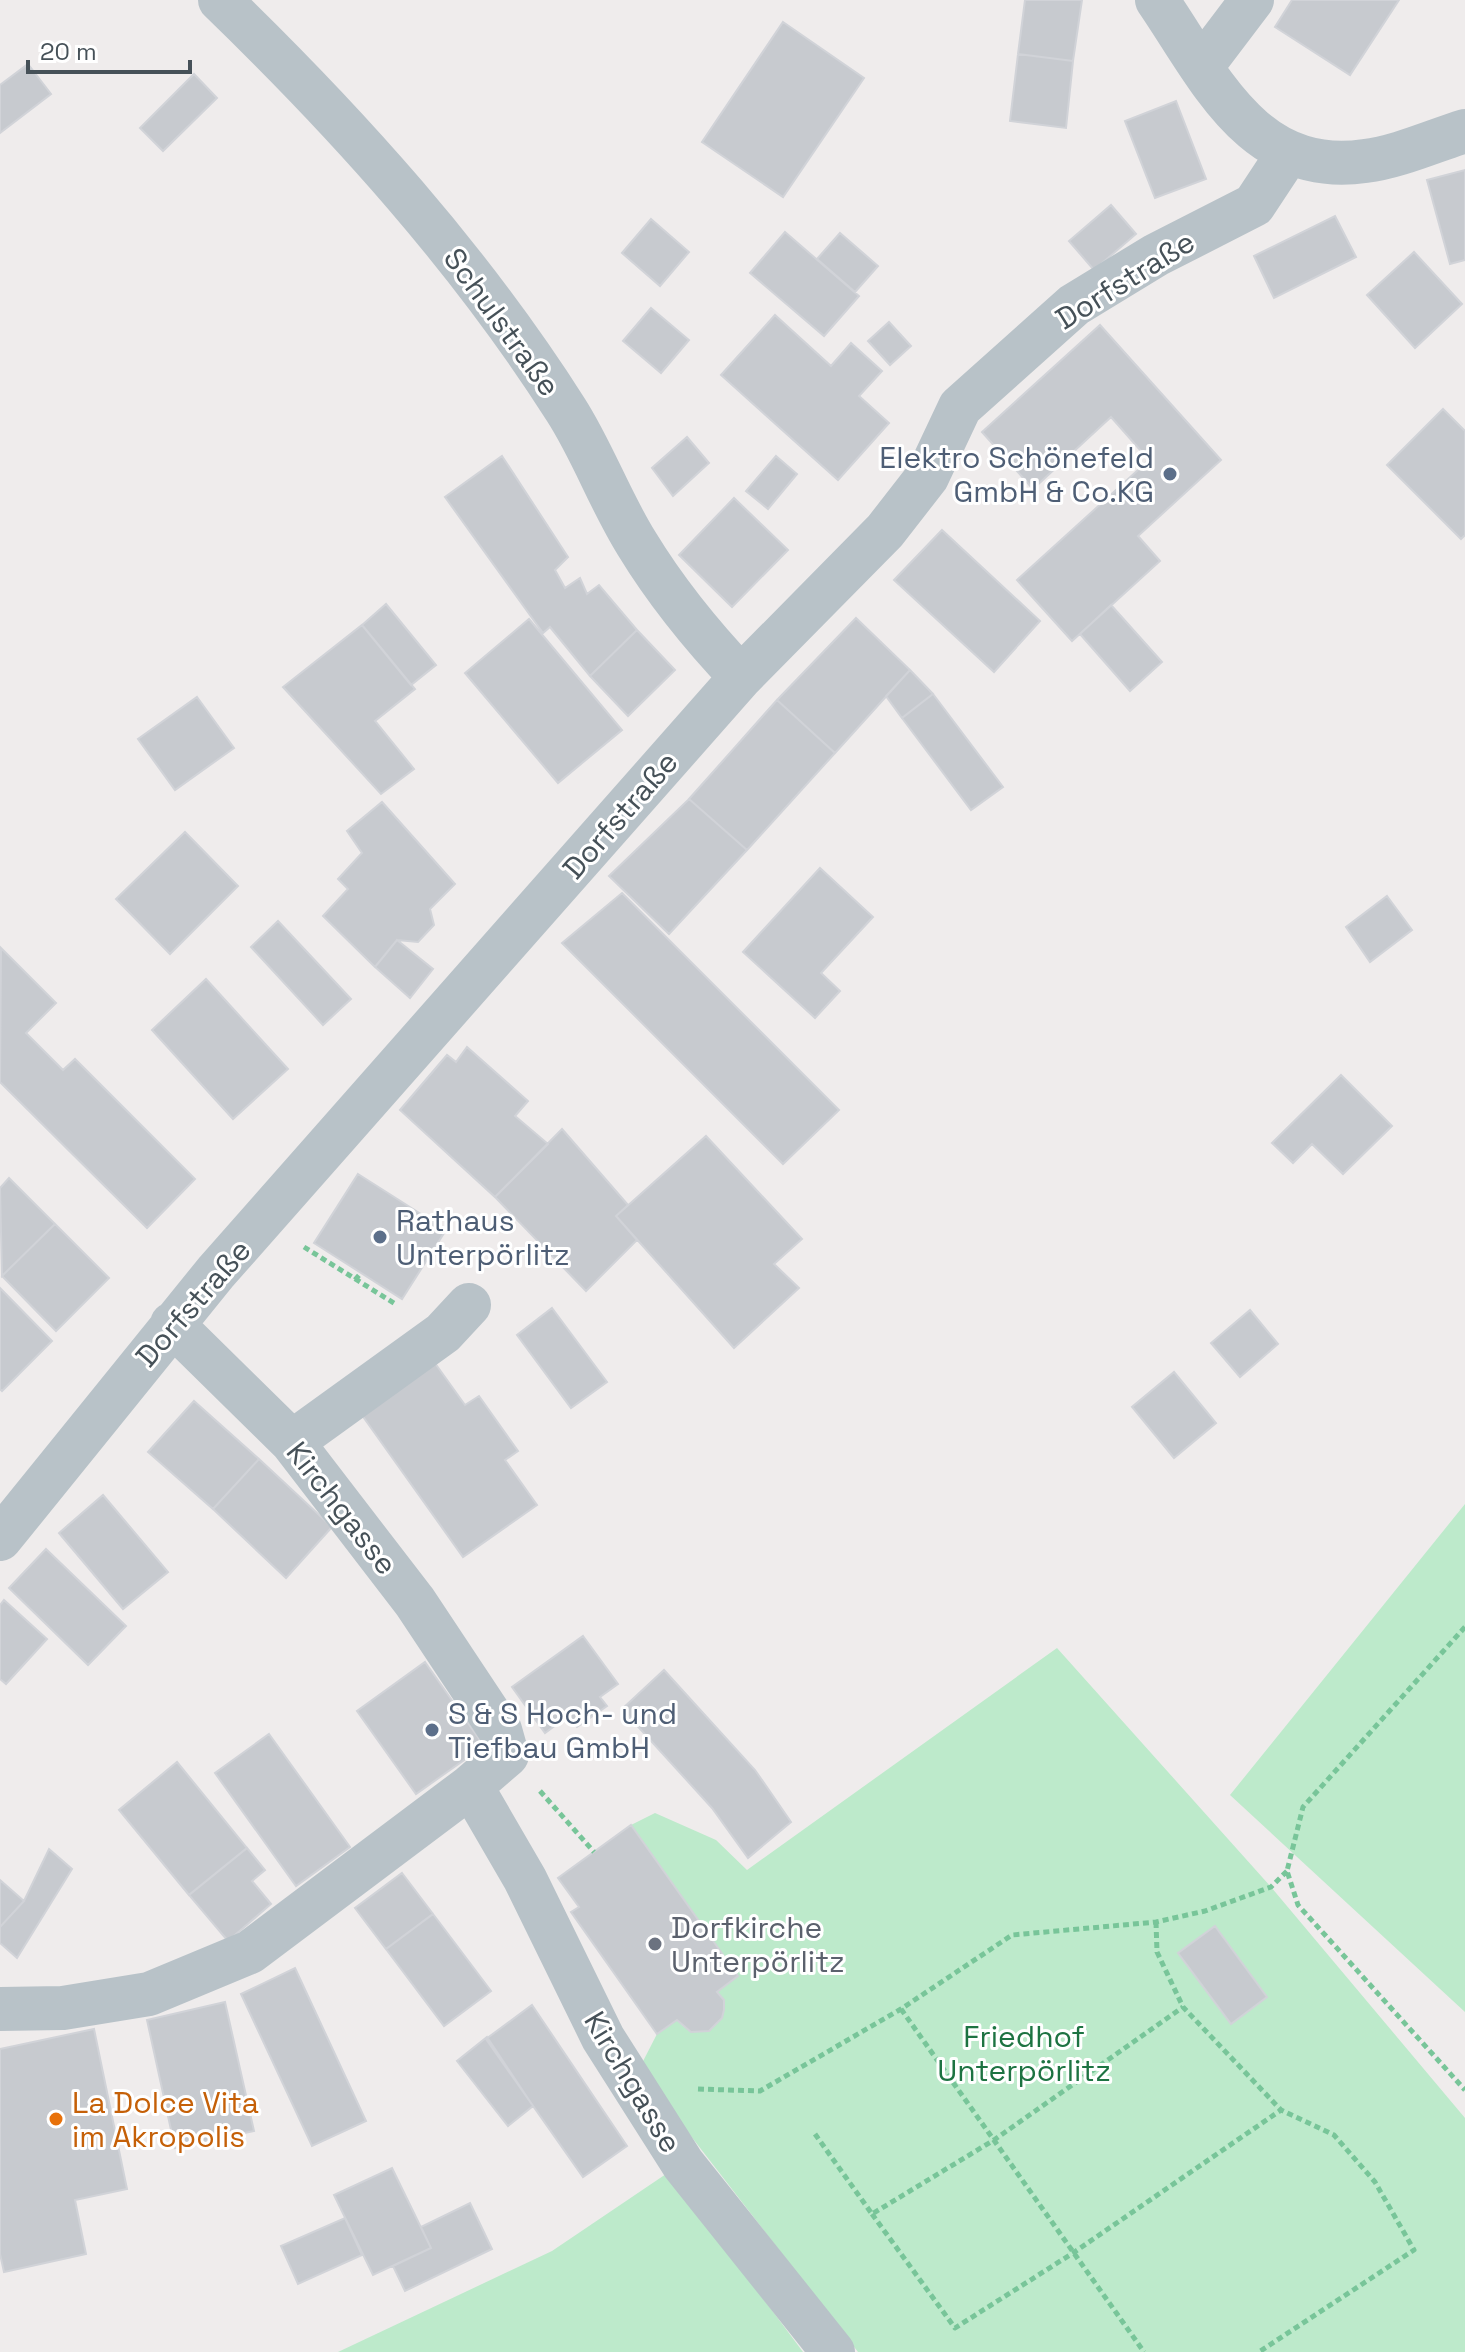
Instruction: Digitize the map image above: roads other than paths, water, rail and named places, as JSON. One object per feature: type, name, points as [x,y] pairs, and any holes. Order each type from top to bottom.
[{"type":"street","name":"Schulstraße","points":[[220,0],[294,72],[478,281],[568,412],[637,544],[718,653],[741,677]]},
{"type":"street","points":[[1157,0],[1244,123],[1287,155],[1321,164],[1366,161],[1465,131]]},
{"type":"street","points":[[1202,66],[1252,0]]},
{"type":"street","name":"Dorfstraße","points":[[0,1539],[172,1324],[741,677],[885,531],[927,477],[960,407],[1074,305],[1156,255],[1254,205],[1287,155]]},
{"type":"street","points":[[292,1442],[456,1319]]},
{"type":"street","name":"Kirchgasse","points":[[172,1324],[292,1442],[415,1602],[500,1730],[507,1755],[471,1786],[525,1879],[603,2038],[683,2164],[833,2352]]},
{"type":"street","points":[[0,2009],[63,2008],[149,1994],[250,1952],[471,1786]]},
{"type":"place","name":"Elektro Schönefeld GmbH & Co.KG","points":[[1170,474]]},
{"type":"place","name":"Rathaus Unterpörlitz","points":[[380,1237]]},
{"type":"place","name":"S & S Hoch- und Tiefbau GmbH","points":[[432,1730]]},
{"type":"place","name":"Dorfkirche Unterpörlitz","points":[[655,1944]]},
{"type":"place","name":"La Dolce Vita im Akropolis","points":[[56,2119]]},
{"type":"park label","name":"Friedhof Unterpörlitz","points":[[1024,2053]]}]
